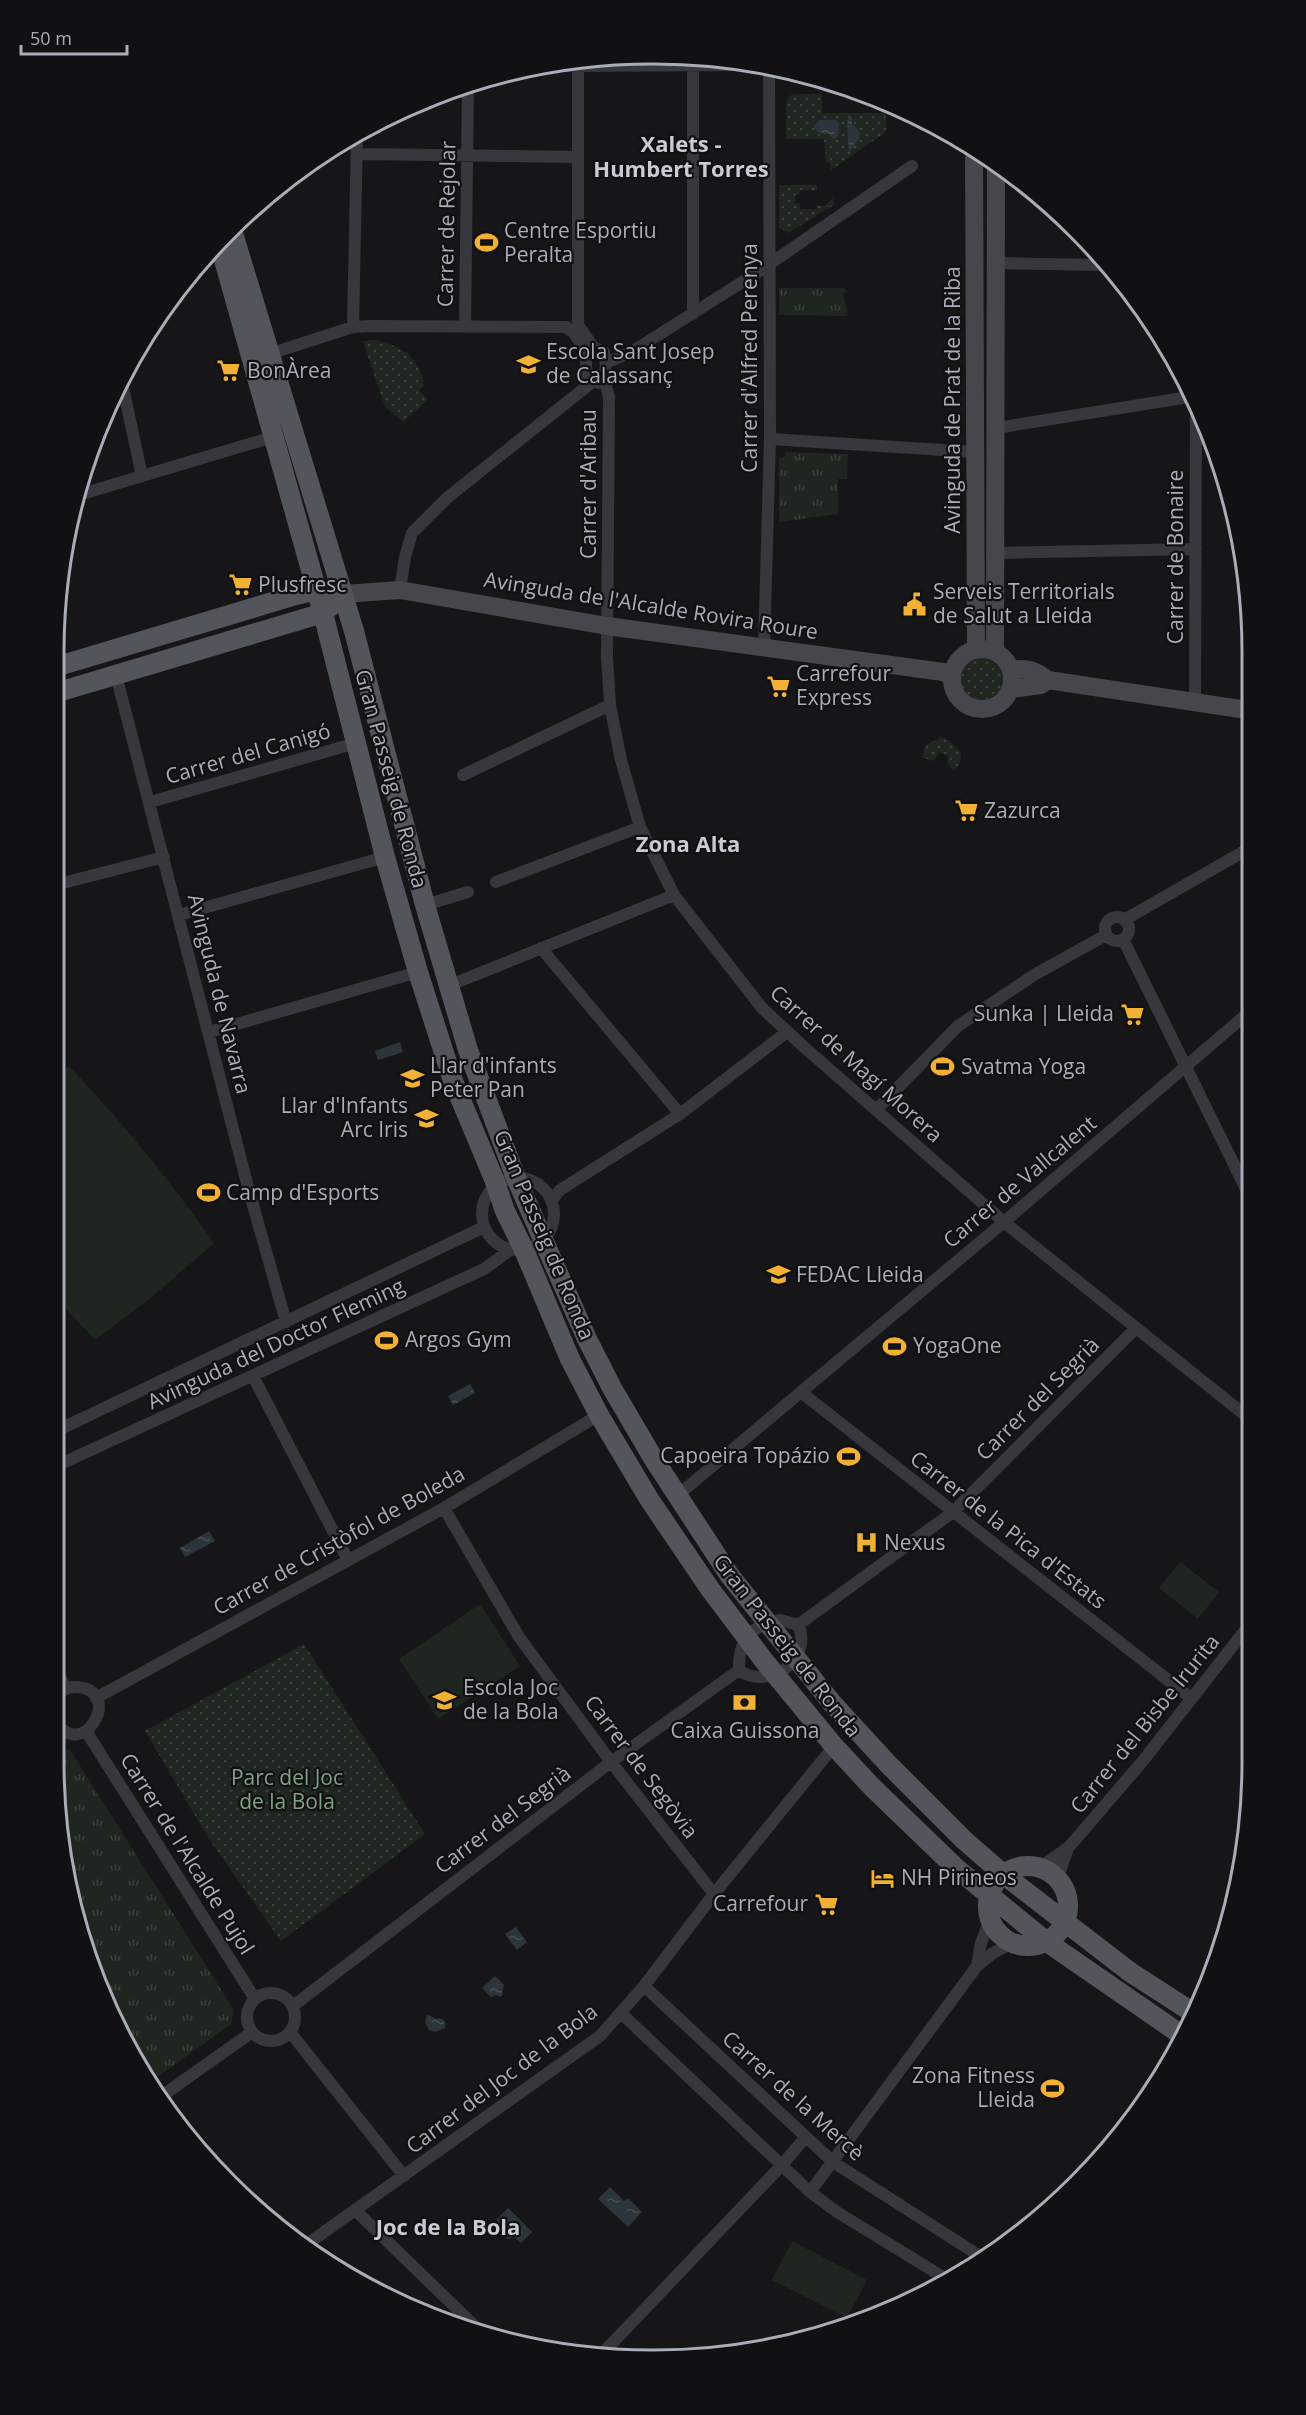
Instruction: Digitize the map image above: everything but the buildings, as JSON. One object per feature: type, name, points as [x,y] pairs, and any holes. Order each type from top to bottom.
[{"type":"main road","name":"Avinguda de Prat de la Riba","points":[[974,160],[976,649]]},
{"type":"main road","name":"Avinguda de Prat de la Riba","points":[[995,652],[996,175]]},
{"type":"main road","name":"Gran Passeig de Ronda","points":[[235,239],[343,594],[425,905],[468,1050],[516,1178],[587,1339],[612,1388],[653,1458],[730,1576],[796,1659],[888,1764],[964,1840],[1003,1874],[1130,1972],[1187,2009]]},
{"type":"main road","name":"Gran Passeig de Ronda","points":[[222,253],[317,590],[385,856],[418,972],[453,1081],[496,1185],[517,1250],[599,1415],[649,1499],[710,1589],[775,1674],[834,1746],[872,1787],[948,1860],[1047,1942],[1176,2031]]},
{"type":"main road","name":"Avinguda de l'Alcalde Rovira Roure","points":[[64,664],[317,590],[343,594],[400,590],[608,626],[952,675]]},
{"type":"main road","points":[[64,690],[323,613],[343,594]]},
{"type":"main road","points":[[976,649],[995,652],[1004,659],[1011,680],[1006,697],[996,706],[987,709],[973,708],[964,704],[955,694],[952,675],[955,665],[961,657],[976,649]]},
{"type":"main road","points":[[1011,680],[1041,685],[1048,680],[1242,709]]},
{"type":"main road","points":[[1019,1866],[1049,1872],[1068,1896],[1069,1909],[1066,1921],[1055,1936],[1047,1942],[1034,1946],[1020,1946],[1013,1943],[997,1932],[990,1920],[987,1907],[993,1884],[1003,1874],[1019,1866]]},
{"type":"street","points":[[693,66],[693,314]]},
{"type":"street","points":[[578,70],[578,325],[590,350],[585,376],[591,383]]},
{"type":"street","name":"Carrer d'Alfred Perenya","points":[[764,647],[770,439],[769,76]]},
{"type":"street","name":"Carrer de Rejolar","points":[[465,327],[468,95]]},
{"type":"street","points":[[353,327],[357,144]]},
{"type":"street","points":[[357,154],[578,157]]},
{"type":"street","points":[[269,354],[353,327],[566,327],[590,350],[604,352],[606,363],[633,351],[693,314],[770,264],[912,165]]},
{"type":"street","points":[[995,263],[1095,265]]},
{"type":"street","name":"Carrer d'Aribau","points":[[606,363],[604,379],[609,397],[608,626]]},
{"type":"street","points":[[400,590],[405,557],[412,533],[447,498],[591,383],[598,383],[604,379]]},
{"type":"street","points":[[123,398],[142,476]]},
{"type":"street","points":[[996,428],[1183,398]]},
{"type":"street","name":"Carrer de Bonaire","points":[[1195,702],[1196,426]]},
{"type":"street","points":[[88,492],[273,436]]},
{"type":"street","points":[[770,439],[975,452]]},
{"type":"street","points":[[996,553],[1196,549]]},
{"type":"street","name":"Carrer de Magí Morera","points":[[608,626],[610,705],[621,760],[640,827],[674,895],[762,1008],[1004,1222],[1242,1413]]},
{"type":"street","name":"Avinguda de Navarra","points":[[116,675],[249,1191],[286,1322]]},
{"type":"street","points":[[463,775],[610,705]]},
{"type":"street","name":"Carrer del Canigó","points":[[150,802],[356,742]]},
{"type":"street","points":[[496,882],[640,827]]},
{"type":"street","points":[[1124,920],[1242,852]]},
{"type":"street","points":[[179,915],[385,856]]},
{"type":"street","points":[[64,883],[164,857]]},
{"type":"street","points":[[425,905],[468,892]]},
{"type":"street","points":[[448,986],[674,895]]},
{"type":"street","points":[[1116,917],[1124,920],[1129,930],[1123,939],[1112,940],[1106,935],[1105,927],[1109,920],[1116,917]]},
{"type":"street","points":[[876,1110],[958,1026],[1034,975],[1106,935]]},
{"type":"street","points":[[1123,939],[1242,1182]]},
{"type":"street","points":[[542,948],[680,1114]]},
{"type":"street","points":[[209,1032],[418,972]]},
{"type":"street","name":"Carrer de Vallcalent","points":[[678,1495],[1004,1222],[1242,1018]]},
{"type":"street","points":[[551,1201],[560,1190],[680,1114],[787,1032]]},
{"type":"street","points":[[517,1250],[498,1245],[484,1227],[481,1213],[488,1194],[496,1185],[516,1178],[531,1180],[544,1190],[551,1201],[554,1218],[543,1241]]},
{"type":"street","points":[[544,1190],[560,1190]]},
{"type":"street","name":"Avinguda del Doctor Fleming","points":[[64,1426],[484,1227]]},
{"type":"street","name":"Avinguda del Doctor Fleming","points":[[64,1462],[484,1269],[517,1250],[543,1241]]},
{"type":"street","name":"Carrer del Segrià","points":[[798,1625],[953,1512],[1135,1329]]},
{"type":"street","points":[[253,1376],[348,1560]]},
{"type":"street","name":"Carrer de la Pica d'Estats","points":[[802,1392],[1191,1698]]},
{"type":"street","name":"Carrer de Cristòfol de Boleda","points":[[96,1698],[444,1508],[599,1415]]},
{"type":"street","name":"Carrer de Segòvia","points":[[444,1508],[519,1637],[611,1762],[714,1894]]},
{"type":"street","points":[[781,1620],[798,1625],[803,1635],[802,1648],[796,1659],[786,1669],[758,1678],[746,1676],[739,1670],[740,1650],[755,1627],[767,1622],[781,1620]]},
{"type":"street","name":"Carrer del Bisbe Irurita","points":[[1049,1872],[1142,1762],[1242,1634]]},
{"type":"street","name":"Carrer del Segrià","points":[[293,2006],[611,1762],[739,1670]]},
{"type":"street","points":[[64,1685],[66,1689],[72,1687],[86,1689],[96,1698],[98,1704],[98,1717],[86,1731],[80,1733],[64,1730]]},
{"type":"street","name":"Carrer de l'Alcalde Pujol","points":[[86,1731],[255,1999]]},
{"type":"street","name":"Carrer del Joc de la Bola","points":[[312,2241],[600,2036],[644,1986],[714,1894],[834,1746]]},
{"type":"street","name":"Carrer del Bisbe Irurita","points":[[1049,1872],[1069,1847]]},
{"type":"street","points":[[977,1966],[981,1943],[990,1920]]},
{"type":"street","points":[[810,2192],[977,1966],[993,1953],[1013,1943]]},
{"type":"street","name":"Carrer de la Mercè","points":[[644,1986],[833,2162],[976,2254]]},
{"type":"street","points":[[269,1993],[276,1993],[283,1996],[293,2006],[295,2020],[285,2037],[271,2041],[264,2040],[252,2032],[247,2018],[255,1999],[269,1993]]},
{"type":"street","points":[[621,2013],[810,2192],[837,2212],[941,2275]]},
{"type":"street","points":[[167,2093],[252,2032]]},
{"type":"street","points":[[290,2032],[404,2176]]},
{"type":"street","points":[[607,2348],[805,2138]]},
{"type":"street","points":[[355,2211],[468,2320]]},
{"type":"green space","points":[[792,94],[822,94],[822,113],[886,113],[886,132],[831,170],[830,163],[826,162],[824,139],[786,139],[786,101]]},
{"type":"green space","points":[[779,185],[817,185],[817,190],[800,190],[799,195],[795,195],[795,203],[800,203],[800,209],[817,209],[817,206],[824,206],[833,198],[834,205],[788,233],[779,228]]},
{"type":"green space","points":[[779,288],[844,288],[847,292],[843,293],[848,316],[779,315]]},
{"type":"green space","points":[[372,340],[391,344],[407,353],[422,375],[424,385],[419,390],[428,400],[403,422],[385,407],[363,341]]},
{"type":"green space","points":[[786,452],[848,454],[847,479],[838,479],[838,514],[779,522],[779,458],[784,457]]},
{"type":"green space","points":[[982,658],[990,659],[997,664],[1002,671],[1002,687],[997,694],[990,699],[982,700],[974,699],[967,694],[962,687],[961,679],[962,671],[967,664],[974,659]]},
{"type":"green space","points":[[941,737],[949,740],[961,752],[960,763],[954,771],[947,763],[948,757],[940,752],[933,761],[922,757],[925,746]]},
{"type":"green space","points":[[69,1066],[108,1108],[145,1152],[214,1243],[152,1297],[95,1340],[64,1307],[64,1070]]},
{"type":"green space","points":[[1180,1562],[1219,1592],[1198,1619],[1159,1588]]},
{"type":"green space","points":[[480,1604],[520,1666],[438,1719],[399,1659]]},
{"type":"green space","name":"Parc del Joc de la Bola","points":[[304,1644],[425,1834],[281,1941],[209,1839],[145,1731]]},
{"type":"green space","points":[[64,1749],[70,1750],[234,2010],[231,2024],[157,2077],[143,2056],[109,1987],[85,1914],[70,1839]]},
{"type":"green space","points":[[792,2241],[867,2280],[846,2318],[772,2280]]},
{"type":"water","points":[[848,117],[852,117],[852,123],[860,132],[859,140],[849,152],[847,126]]},
{"type":"water","points":[[820,120],[836,120],[839,123],[838,137],[833,139],[829,134],[818,132],[814,126]]},
{"type":"water","points":[[400,1042],[403,1052],[378,1060],[375,1051]]},
{"type":"water","points":[[470,1384],[475,1393],[453,1405],[448,1396]]},
{"type":"water","points":[[209,1531],[215,1541],[185,1557],[180,1548]]},
{"type":"water","points":[[516,1927],[527,1942],[517,1950],[505,1934]]},
{"type":"water","points":[[495,1976],[504,1985],[503,1994],[500,1997],[496,1995],[491,1997],[482,1988]]},
{"type":"water","points":[[427,2014],[443,2019],[446,2024],[445,2028],[435,2032],[429,2030],[425,2022]]},
{"type":"water","points":[[610,2187],[624,2201],[628,2198],[642,2212],[628,2227],[598,2199]]},
{"type":"water","points":[[508,2208],[532,2232],[521,2243],[514,2237],[509,2239],[504,2237],[502,2232],[504,2227],[496,2220]]},
{"type":"place","name":"Centre Esportiu Peralta","points":[[486,243]]},
{"type":"place","name":"Escola Sant Josep de Calassanç","points":[[528,364]]},
{"type":"place","name":"BonÀrea","points":[[229,371]]},
{"type":"place","name":"Plusfresc","points":[[240,585]]},
{"type":"place","name":"Serveis Territorials de Salut a Lleida","points":[[915,604]]},
{"type":"place","name":"Carrefour Express","points":[[778,686]]},
{"type":"place","name":"Zazurca","points":[[966,811]]},
{"type":"place","name":"Sunka | Lleida","points":[[1132,1014]]},
{"type":"place","name":"Svatma Yoga","points":[[943,1067]]},
{"type":"place","name":"Llar d'infants Peter Pan","points":[[412,1078]]},
{"type":"place","name":"Llar d'Infants Arc Iris","points":[[426,1118]]},
{"type":"place","name":"Camp d'Esports","points":[[208,1193]]},
{"type":"place","name":"FEDAC Lleida","points":[[778,1275]]},
{"type":"place","name":"Argos Gym","points":[[387,1340]]},
{"type":"place","name":"YogaOne","points":[[895,1346]]},
{"type":"place","name":"Capoeira Topázio","points":[[848,1456]]},
{"type":"place","name":"Nexus","points":[[866,1543]]},
{"type":"place","name":"Escola Joc de la Bola","points":[[445,1700]]},
{"type":"place","name":"Caixa Guissona","points":[[745,1703]]},
{"type":"place","name":"NH Pirineos","points":[[883,1878]]},
{"type":"place","name":"Carrefour","points":[[826,1904]]},
{"type":"place","name":"Zona Fitness Lleida","points":[[1053,2088]]},
{"type":"district","name":"Xalets - Humbert Torres","points":[[681,156]]},
{"type":"district","name":"Zona Alta","points":[[688,844]]},
{"type":"district","name":"Joc de la Bola","points":[[448,2227]]}]
